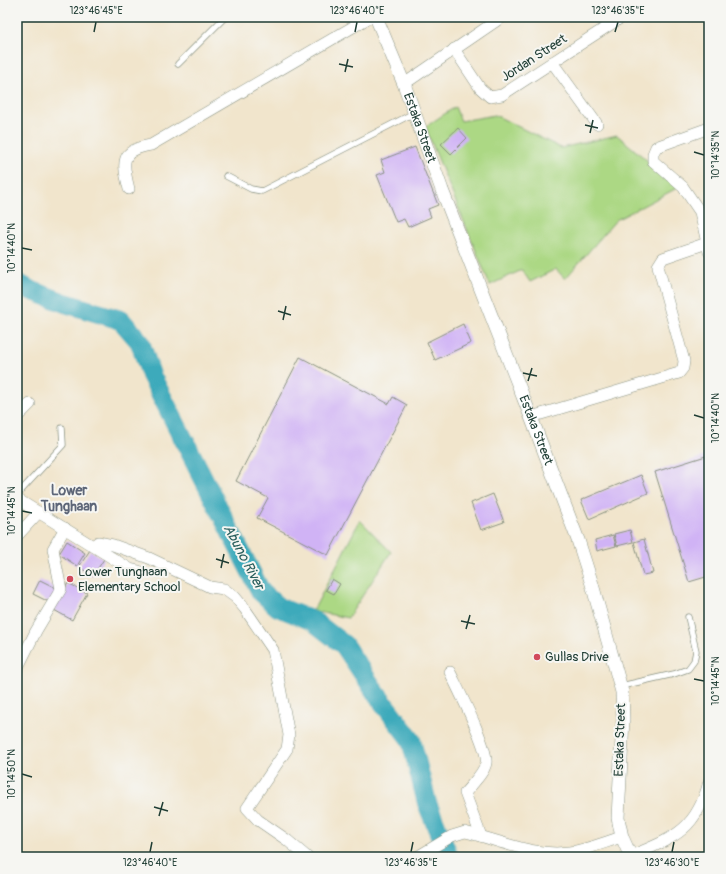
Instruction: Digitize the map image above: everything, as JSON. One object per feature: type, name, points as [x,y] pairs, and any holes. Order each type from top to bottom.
[{"type":"street","points":[[130,189],[125,173],[125,161],[128,153],[132,150],[137,147],[151,145],[370,17]]},
{"type":"street","name":"Estaka Street","points":[[376,17],[404,84],[442,190],[578,540],[592,584],[620,686],[623,719],[618,818],[622,837],[631,857]]},
{"type":"street","points":[[404,84],[502,17]]},
{"type":"street","name":"Jordan Street","points":[[454,49],[480,88],[490,97],[502,95],[622,17]]},
{"type":"street","points":[[552,62],[597,124]]},
{"type":"street","points":[[531,417],[679,373],[683,368],[684,361],[658,266],[663,258],[708,247],[700,212],[683,187],[653,161],[652,154],[656,147],[709,128]]},
{"type":"street","points":[[17,417],[30,404]]},
{"type":"street","points":[[17,499],[130,569],[139,571]]},
{"type":"street","points":[[17,536],[39,512]]},
{"type":"street","points":[[17,669],[36,631],[60,589],[53,549],[65,528]]},
{"type":"street","points":[[94,546],[98,542],[113,545],[149,558],[210,588],[224,589],[235,597],[246,609],[273,650],[289,735],[287,749],[247,808],[258,820],[287,840],[307,857]]},
{"type":"street","points":[[450,672],[478,734],[487,760],[485,767],[465,793],[481,836]]},
{"type":"street","points":[[631,857],[670,839],[682,831],[691,822],[708,789]]},
{"type":"street","points":[[418,857],[452,836],[465,832],[524,848],[544,852],[567,853],[622,837]]},
{"type":"lane","points":[[178,64],[225,17]]},
{"type":"lane","points":[[226,176],[251,189],[262,191],[414,113]]},
{"type":"lane","points":[[17,495],[63,445],[62,428]]},
{"type":"lane","points":[[620,686],[674,674],[688,669],[694,661],[696,651],[688,617]]},
{"type":"green space","points":[[455,107],[461,121],[495,115],[561,148],[617,135],[679,187],[616,220],[565,279],[556,269],[530,282],[522,270],[490,285],[425,127]]},
{"type":"green space","points":[[360,520],[391,552],[348,618],[313,611]]},
{"type":"building","points":[[458,128],[467,138],[451,154],[441,144]]},
{"type":"building","points":[[415,147],[438,205],[428,209],[431,217],[408,227],[404,219],[396,222],[377,175],[385,172],[381,160]]},
{"type":"building","points":[[463,324],[471,343],[435,360],[427,342]]},
{"type":"building","points":[[300,357],[389,404],[393,397],[407,405],[328,555],[257,518],[268,498],[236,481]]},
{"type":"building","points":[[709,455],[709,576],[689,582],[655,472]]},
{"type":"building","points":[[641,475],[648,493],[589,519],[581,500]]},
{"type":"building","points":[[493,494],[504,522],[481,530],[471,503]]},
{"type":"building","points":[[630,530],[633,542],[617,546],[614,534]]},
{"type":"building","points":[[613,535],[616,546],[597,551],[595,540]]},
{"type":"building","points":[[644,539],[653,573],[643,575],[634,542]]},
{"type":"building","points":[[67,541],[85,553],[77,566],[59,554]]},
{"type":"building","points":[[90,550],[104,559],[93,576],[79,567]]},
{"type":"building","points":[[332,579],[340,584],[334,594],[326,590]]},
{"type":"building","points":[[40,580],[58,589],[51,603],[33,594]]},
{"type":"building","points":[[68,583],[87,593],[72,620],[54,610]]},
{"type":"waterway","name":"Abuno River","points":[[17,283],[30,290],[65,303],[121,320],[140,342],[151,375],[261,592],[278,607],[313,621],[344,645],[378,696],[411,740],[427,803],[449,857]]},
{"type":"place","name":"Lower Tunghaan Elementary School","points":[[70,579]]},
{"type":"place","name":"Gullas Drive","points":[[537,657]]},
{"type":"district","name":"Lower Tunghaan","points":[[69,498]]}]
